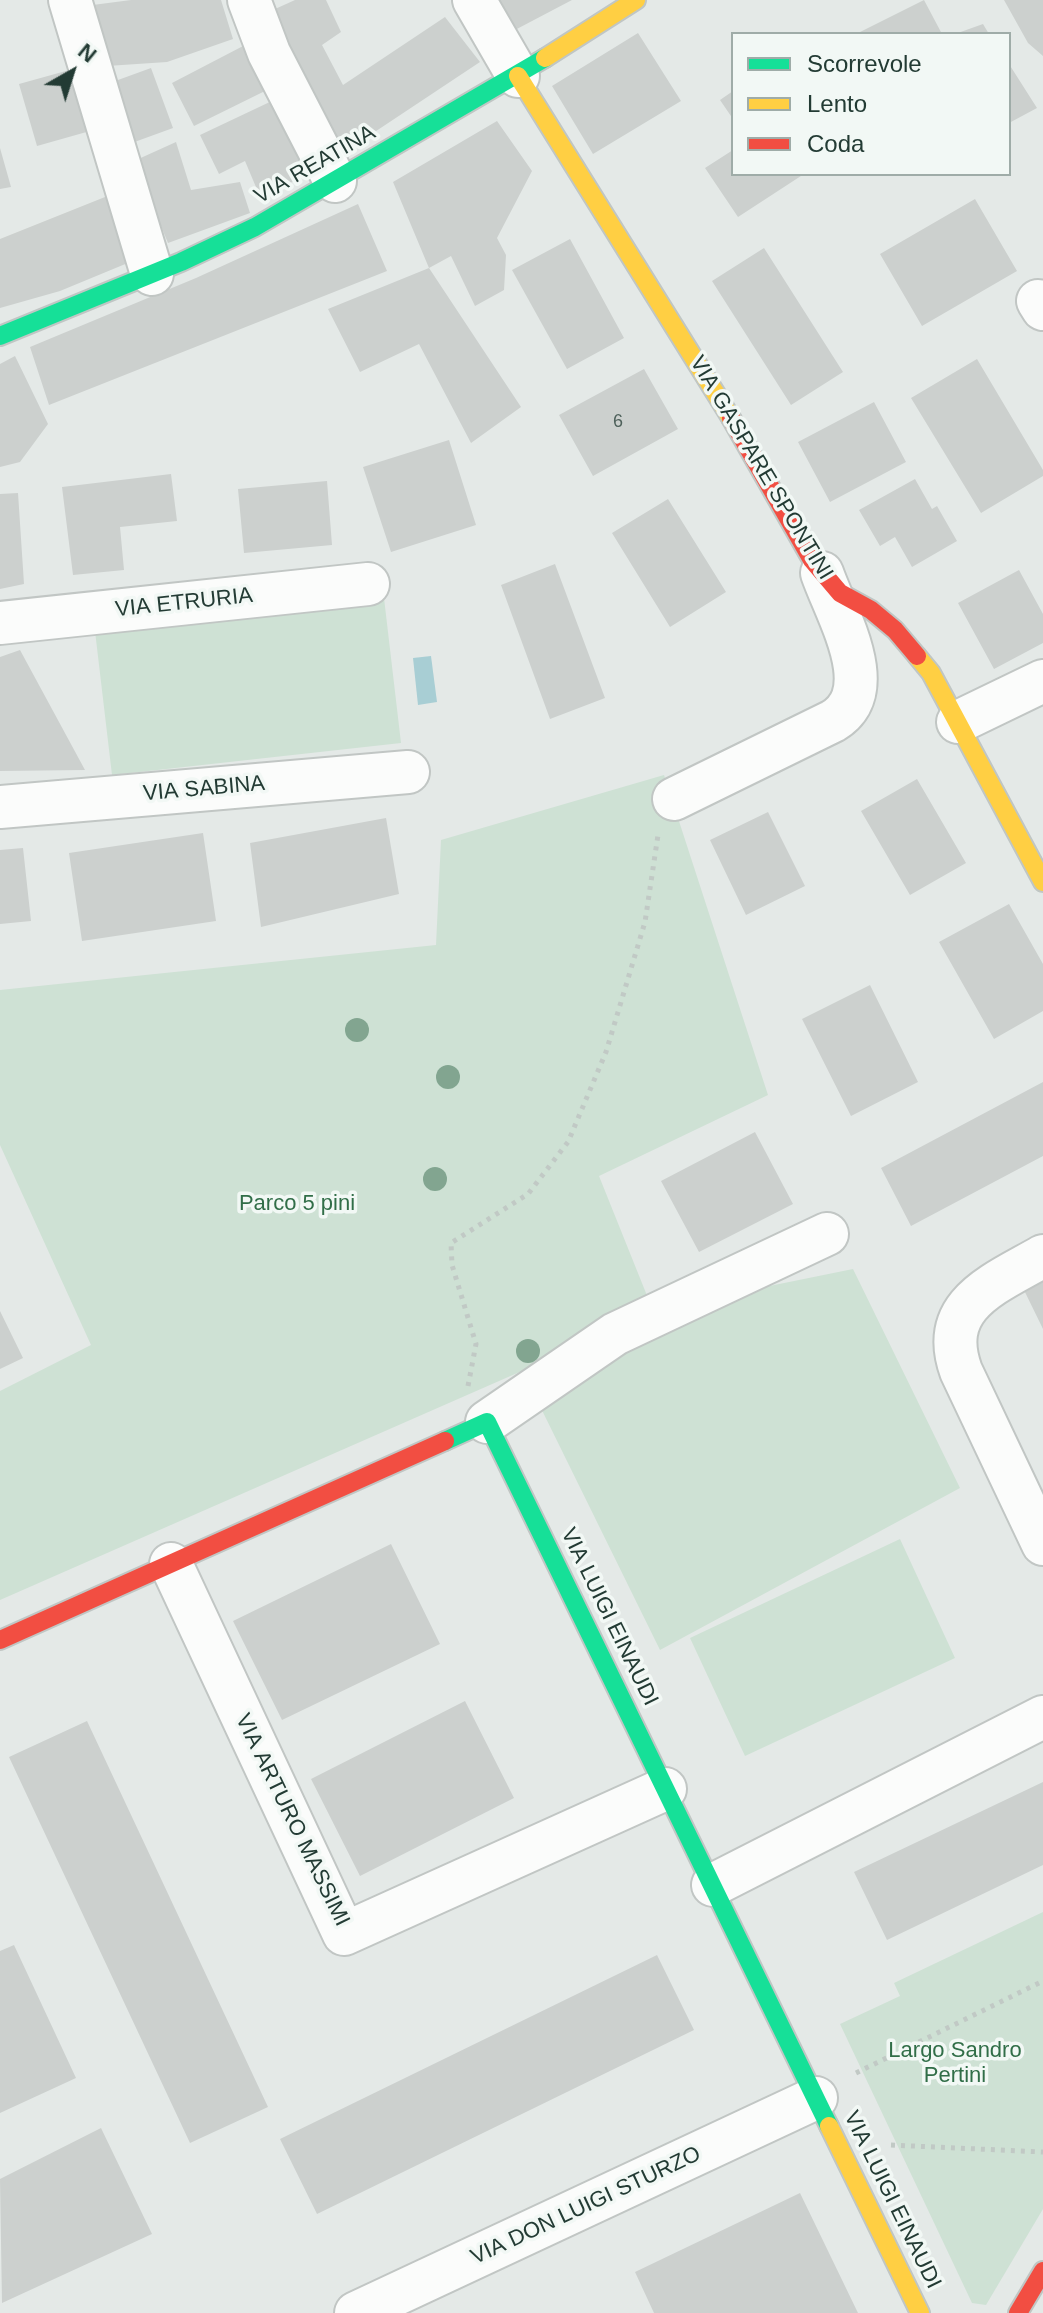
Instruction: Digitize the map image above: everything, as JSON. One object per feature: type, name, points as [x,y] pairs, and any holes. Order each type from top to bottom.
[{"type":"street","points":[[70,0],[152,274]]},
{"type":"street","points":[[249,0],[269,53],[335,181]]},
{"type":"street","points":[[474,0],[518,76]]},
{"type":"street","name":"VIA REATINA","points":[[0,336],[152,274],[255,227],[518,76],[636,0]]},
{"type":"street","name":"VIA GASPARE SPONTINI","points":[[518,76],[734,422],[822,573],[840,593],[871,610],[895,630],[924,663],[1043,882]]},
{"type":"street","points":[[674,799],[833,721],[853,703],[858,684],[855,666],[822,573]]},
{"type":"street","name":"VIA ETRURIA","points":[[0,623],[368,584]]},
{"type":"street","points":[[958,722],[1043,681]]},
{"type":"street","name":"VIA SABINA","points":[[0,807],[408,772]]},
{"type":"street","points":[[0,1640],[474,1428],[615,1334],[827,1234]]},
{"type":"street","points":[[1043,1256],[970,1302],[957,1323],[954,1349],[961,1371],[1043,1544]]},
{"type":"street","name":"VIA LUIGI EINAUDI","points":[[474,1428],[665,1789],[920,2313]]},
{"type":"street","name":"VIA ARTURO MASSIMI","points":[[171,1564],[344,1934],[665,1789]]},
{"type":"street","points":[[713,1885],[1043,1717]]},
{"type":"street","name":"VIA DON LUIGI STURZO","points":[[356,2313],[816,2098]]},
{"type":"street","points":[[1018,2313],[1043,2271]]},
{"type":"path","points":[[474,1428],[476,1344],[452,1265],[451,1243],[528,1194],[568,1142],[606,1052],[645,922],[660,816],[674,799]]},
{"type":"path","points":[[856,2073],[1043,1981]]},
{"type":"path","points":[[891,2145],[1043,2152]]},
{"type":"green space","points":[[384,598],[401,743],[112,775],[95,631]]},
{"type":"green space","name":"Parco 5 pini","points":[[664,775],[768,1095],[599,1176],[654,1313],[0,1600],[0,1391],[91,1345],[0,1145],[0,990],[436,945],[441,840]]},
{"type":"green space","points":[[853,1269],[960,1488],[660,1650],[532,1390],[735,1293]]},
{"type":"green space","points":[[900,1539],[955,1658],[745,1756],[690,1638]]},
{"type":"green space","name":"Largo Sandro Pertini","points":[[1043,1912],[1043,2209],[986,2305],[972,2303],[840,2024],[900,1996],[894,1983]]},
{"type":"water","points":[[431,656],[437,702],[418,705],[413,658]]},
{"type":"building","points":[[131,0],[221,0],[233,39],[167,62],[107,66],[85,6]]},
{"type":"building","points":[[295,0],[326,0],[341,32],[322,45],[343,85],[445,17],[480,62],[337,157],[264,14]]},
{"type":"building","points":[[498,0],[572,0],[513,31]]},
{"type":"building","points":[[924,0],[941,32],[860,32]]},
{"type":"building","points":[[1004,0],[1043,0],[1043,56],[1028,43]]},
{"type":"building","points":[[983,24],[988,32],[961,32]]},
{"type":"building","points":[[638,33],[681,101],[593,154],[552,86]]},
{"type":"building","points":[[245,45],[267,90],[194,126],[172,83]]},
{"type":"building","points":[[1011,67],[1037,108],[1011,122]]},
{"type":"building","points":[[151,68],[173,128],[129,144],[107,84]]},
{"type":"building","points":[[73,69],[90,131],[37,146],[19,84]]},
{"type":"building","points":[[731,92],[731,116],[720,100]]},
{"type":"building","points":[[274,100],[312,171],[261,199],[245,161],[219,174],[200,135]]},
{"type":"building","points":[[497,121],[532,171],[497,238],[506,255],[504,290],[475,306],[451,256],[429,268],[393,182]]},
{"type":"building","points":[[176,142],[191,190],[240,182],[250,213],[168,243],[134,161]]},
{"type":"building","points":[[0,148],[11,187],[0,189]]},
{"type":"building","points":[[731,151],[731,176],[801,176],[738,217],[705,168]]},
{"type":"building","points":[[110,195],[135,260],[60,291],[0,308],[0,239]]},
{"type":"building","points":[[975,199],[1017,271],[922,326],[880,254]]},
{"type":"building","points":[[358,204],[387,271],[49,405],[30,347],[196,278]]},
{"type":"building","points":[[570,239],[624,338],[567,369],[512,270]]},
{"type":"building","points":[[764,248],[843,372],[791,405],[712,281]]},
{"type":"building","points":[[429,268],[521,407],[471,443],[419,344],[360,372],[328,309]]},
{"type":"building","points":[[15,356],[48,424],[20,462],[0,467],[0,364]]},
{"type":"building","points":[[977,359],[1043,470],[1043,476],[981,513],[911,398]]},
{"type":"building","points":[[644,369],[678,429],[593,476],[559,415]]},
{"type":"building","points":[[874,402],[906,462],[830,502],[798,442]]},
{"type":"building","points":[[449,440],[476,525],[391,552],[363,467]]},
{"type":"building","points":[[171,474],[177,521],[120,527],[124,570],[73,575],[62,487]]},
{"type":"building","points":[[915,479],[932,509],[937,506],[957,541],[912,567],[895,537],[880,546],[859,510]]},
{"type":"building","points":[[327,481],[332,545],[244,553],[238,489]]},
{"type":"building","points":[[18,493],[24,584],[0,589],[0,494]]},
{"type":"building","points":[[668,499],[726,592],[670,627],[612,533]]},
{"type":"building","points":[[555,564],[605,698],[550,719],[501,585]]},
{"type":"building","points":[[1019,570],[1043,614],[1043,643],[994,669],[958,603]]},
{"type":"building","points":[[20,650],[85,770],[0,771],[0,657]]},
{"type":"building","points":[[917,779],[966,863],[910,895],[861,811]]},
{"type":"building","points":[[768,812],[805,886],[746,915],[710,840]]},
{"type":"building","points":[[386,818],[399,894],[261,927],[250,843]]},
{"type":"building","points":[[203,833],[216,921],[82,941],[69,853]]},
{"type":"building","points":[[23,848],[31,921],[0,924],[0,850]]},
{"type":"building","points":[[1009,904],[1043,964],[1043,1011],[994,1039],[939,942]]},
{"type":"building","points":[[870,985],[918,1082],[851,1116],[802,1019]]},
{"type":"building","points":[[1043,1082],[1043,1156],[911,1226],[881,1168]]},
{"type":"building","points":[[755,1132],[793,1204],[699,1252],[661,1181]]},
{"type":"building","points":[[1043,1279],[1043,1329],[1023,1288]]},
{"type":"building","points":[[0,1311],[23,1358],[0,1369]]},
{"type":"building","points":[[391,1544],[440,1644],[282,1720],[233,1621]]},
{"type":"building","points":[[465,1701],[514,1798],[360,1876],[311,1779]]},
{"type":"building","points":[[87,1721],[268,2107],[190,2143],[9,1757]]},
{"type":"building","points":[[1043,1782],[1043,1865],[887,1940],[854,1872]]},
{"type":"building","points":[[14,1945],[76,2078],[0,2113],[0,1951]]},
{"type":"building","points":[[657,1955],[694,2030],[317,2214],[280,2139]]},
{"type":"building","points":[[101,2128],[152,2234],[2,2303],[0,2179]]},
{"type":"building","points":[[800,2193],[858,2313],[654,2313],[635,2272]]},
{"type":"traffic: fast","points":[[0,336],[181,262],[255,227],[545,58]]},
{"type":"traffic: fast","points":[[445,1441],[487,1422],[829,2126]]},
{"type":"traffic: slow","points":[[545,58],[636,0]]},
{"type":"traffic: slow","points":[[518,76],[731,418]]},
{"type":"traffic: slow","points":[[917,656],[931,673],[1043,882]]},
{"type":"traffic: slow","points":[[829,2126],[920,2313]]},
{"type":"traffic: jam","points":[[731,418],[812,560],[840,593],[871,610],[895,630],[917,656]]},
{"type":"traffic: jam","points":[[0,1640],[445,1441]]},
{"type":"traffic: jam","points":[[1018,2313],[1043,2271]]}]
